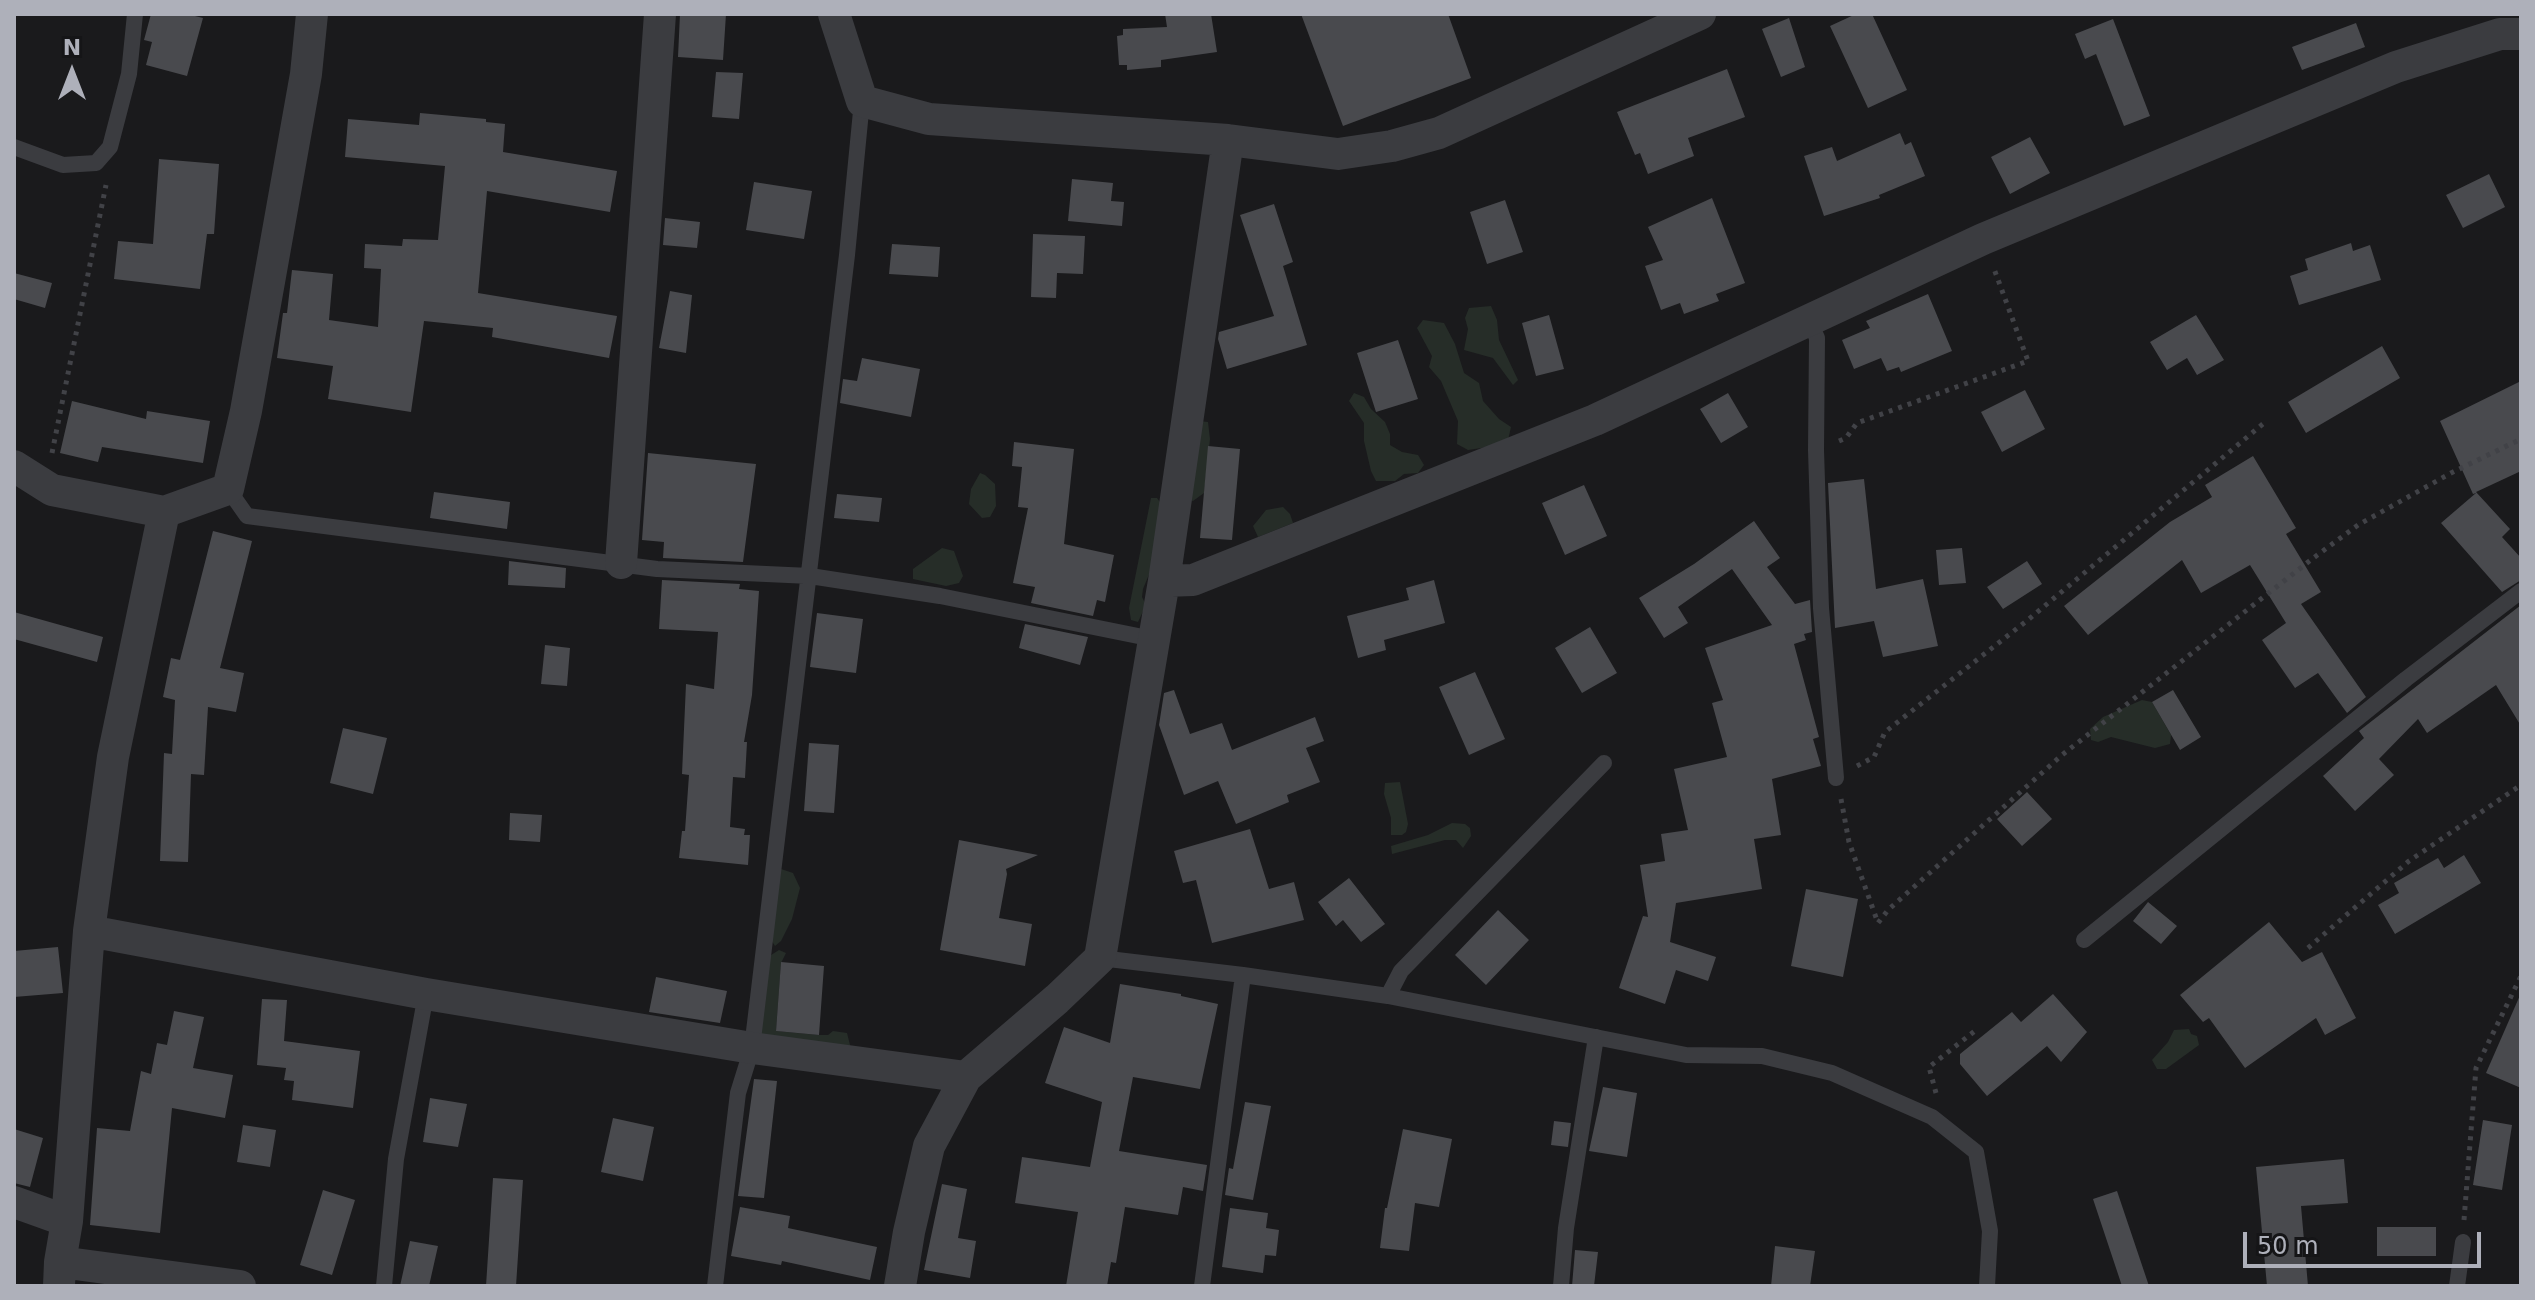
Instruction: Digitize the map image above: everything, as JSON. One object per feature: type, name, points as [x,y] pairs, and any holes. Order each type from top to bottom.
[{"type":"street","points":[[14,466],[52,490],[164,512],[228,489],[246,411],[301,104],[312,14]]},
{"type":"street","points":[[621,563],[660,14]]},
{"type":"street","points":[[834,14],[862,101],[929,119],[1228,140],[1338,154],[1392,146],[1439,133],[1700,14]]},
{"type":"street","points":[[1164,581],[1193,580],[1595,420],[1983,239],[2396,67],[2500,34],[2521,34]]},
{"type":"street","points":[[900,1286],[929,1146],[966,1077],[1100,958],[1164,581],[1228,140]]},
{"type":"street","points":[[164,512],[113,757],[89,931],[67,1221],[59,1274],[240,1286]]},
{"type":"street","points":[[89,931],[426,994],[752,1048],[966,1077]]},
{"type":"street","points":[[14,1202],[67,1221]]},
{"type":"lane","points":[[14,147],[63,165],[96,163],[102,157],[110,147],[129,74],[135,14]]},
{"type":"lane","points":[[715,1286],[738,1093],[752,1048],[810,576],[862,101]]},
{"type":"lane","points":[[1809,320],[1817,338],[1816,450],[1821,608],[1836,778]]},
{"type":"lane","points":[[228,489],[247,516],[657,569],[810,576],[940,596],[1153,639]]},
{"type":"lane","points":[[2084,940],[2406,679],[2521,591]]},
{"type":"lane","points":[[1388,996],[1401,971],[1604,763]]},
{"type":"lane","points":[[1100,958],[1388,996],[1686,1055],[1762,1056],[1832,1073],[1932,1117],[1976,1152],[1990,1231],[1987,1286]]},
{"type":"lane","points":[[1202,1286],[1243,975]]},
{"type":"lane","points":[[384,1286],[396,1159],[426,994]]},
{"type":"lane","points":[[1561,1286],[1566,1228],[1596,1037]]},
{"type":"lane","points":[[2457,1286],[2463,1242]]},
{"type":"path","points":[[45,486],[109,168],[102,157]]},
{"type":"path","points":[[1816,450],[1846,438],[1857,423],[2028,361],[1983,239]]},
{"type":"path","points":[[2264,423],[2040,610],[1885,732],[1874,757],[1836,778],[1849,842],[1878,923],[1888,910],[2062,755],[2323,550],[2358,525],[2451,473],[2521,439]]},
{"type":"path","points":[[2308,948],[2409,861],[2521,785]]},
{"type":"path","points":[[2463,1242],[2476,1068],[2521,976]]},
{"type":"path","points":[[1932,1117],[1938,1099],[1929,1067],[1976,1030]]},
{"type":"shaded area","points":[[1491,306],[1497,320],[1499,340],[1518,380],[1513,385],[1493,358],[1464,350],[1468,329],[1465,318],[1469,308]]},
{"type":"shaded area","points":[[1423,320],[1444,323],[1455,344],[1464,373],[1479,383],[1483,401],[1511,427],[1508,440],[1494,446],[1468,450],[1457,444],[1458,421],[1441,381],[1429,367],[1432,356],[1417,328]]},
{"type":"shaded area","points":[[1354,393],[1364,397],[1385,422],[1390,445],[1402,452],[1418,455],[1424,465],[1418,473],[1404,474],[1395,481],[1376,481],[1364,441],[1364,423],[1349,401]]},
{"type":"shaded area","points":[[1199,421],[1208,422],[1210,439],[1204,493],[1193,501],[1187,499]]},
{"type":"shaded area","points":[[980,473],[995,484],[996,506],[990,517],[982,518],[969,504],[971,489]]},
{"type":"shaded area","points":[[1151,498],[1157,498],[1162,505],[1150,572],[1143,589],[1142,597],[1146,605],[1138,622],[1131,620],[1129,608]]},
{"type":"shaded area","points":[[1283,507],[1293,523],[1258,537],[1253,526],[1266,510]]},
{"type":"shaded area","points":[[942,548],[954,551],[963,576],[959,583],[946,586],[913,579],[913,569]]},
{"type":"shaded area","points":[[2142,700],[2152,702],[2171,735],[2170,744],[2155,748],[2111,737],[2098,742],[2091,740],[2090,729],[2103,717]]},
{"type":"shaded area","points":[[1400,782],[1408,824],[1402,835],[1391,835],[1385,783]]},
{"type":"shaded area","points":[[1452,823],[1465,824],[1470,828],[1471,836],[1463,848],[1456,840],[1445,840],[1392,854],[1391,846],[1428,835]]},
{"type":"shaded area","points":[[781,869],[793,873],[800,888],[792,919],[781,941],[775,946],[770,938]]},
{"type":"shaded area","points":[[779,950],[786,953],[781,963],[776,1031],[819,1035],[828,1035],[833,1031],[847,1033],[851,1049],[759,1043],[768,957]]},
{"type":"shaded area","points":[[2189,1029],[2191,1034],[2197,1036],[2199,1045],[2166,1069],[2157,1069],[2152,1060],[2174,1030]]},
{"type":"building","points":[[151,14],[187,14],[203,18],[187,76],[146,65],[152,42],[144,40]]},
{"type":"building","points":[[680,14],[726,14],[723,60],[678,57]]},
{"type":"building","points":[[1165,14],[1211,14],[1217,52],[1161,60],[1161,67],[1127,70],[1127,65],[1119,65],[1117,36],[1123,35],[1123,29],[1167,27]]},
{"type":"building","points":[[1301,14],[1448,14],[1471,78],[1343,126]]},
{"type":"building","points":[[1856,14],[1872,14],[1907,90],[1868,108],[1830,26]]},
{"type":"building","points":[[1789,18],[1805,67],[1781,77],[1762,29]]},
{"type":"building","points":[[2113,19],[2150,116],[2124,126],[2096,54],[2085,59],[2075,34]]},
{"type":"building","points":[[2356,23],[2365,47],[2302,70],[2292,47]]},
{"type":"building","points":[[1727,69],[1745,117],[1688,138],[1694,156],[1648,174],[1640,153],[1635,155],[1617,112]]},
{"type":"building","points":[[716,72],[743,73],[739,119],[712,117]]},
{"type":"building","points":[[420,113],[486,119],[486,122],[505,124],[503,152],[617,171],[610,212],[487,191],[478,293],[617,316],[609,358],[492,337],[493,328],[424,321],[411,412],[328,399],[333,366],[277,358],[292,270],[333,274],[329,320],[378,327],[381,269],[364,268],[365,244],[402,246],[403,239],[438,240],[445,166],[345,157],[348,119],[419,125]]},
{"type":"building","points":[[1900,133],[1905,145],[1911,142],[1925,176],[1879,195],[1880,198],[1824,216],[1804,156],[1832,147],[1837,161]]},
{"type":"building","points":[[2030,137],[2050,173],[2010,194],[1991,157]]},
{"type":"building","points":[[159,159],[219,164],[214,234],[207,234],[200,289],[114,279],[118,241],[153,244]]},
{"type":"building","points":[[2489,174],[2505,207],[2463,228],[2446,195]]},
{"type":"building","points":[[1072,179],[1113,183],[1111,201],[1124,202],[1122,226],[1068,221]]},
{"type":"building","points":[[754,182],[812,191],[804,239],[746,230]]},
{"type":"building","points":[[1712,198],[1745,283],[1716,294],[1719,301],[1684,314],[1680,303],[1661,310],[1645,266],[1663,260],[1648,227]]},
{"type":"building","points":[[1505,200],[1523,252],[1487,264],[1470,212]]},
{"type":"building","points":[[1274,204],[1293,262],[1283,266],[1307,345],[1227,369],[1218,339],[1219,332],[1274,316],[1240,215]]},
{"type":"building","points":[[665,218],[700,222],[697,248],[663,245]]},
{"type":"building","points":[[1033,234],[1085,236],[1083,274],[1057,273],[1056,298],[1031,297]]},
{"type":"building","points":[[2351,243],[2353,251],[2370,245],[2381,280],[2299,305],[2290,276],[2308,270],[2305,259]]},
{"type":"building","points":[[892,244],[940,247],[938,277],[889,274]]},
{"type":"building","points":[[14,273],[52,283],[45,308],[14,299]]},
{"type":"building","points":[[670,291],[692,295],[686,353],[659,348]]},
{"type":"building","points":[[1928,294],[1952,351],[1901,372],[1899,367],[1887,371],[1881,358],[1854,369],[1842,340],[1870,328],[1866,321]]},
{"type":"building","points":[[1549,315],[1564,369],[1536,376],[1522,323]]},
{"type":"building","points":[[2196,315],[2224,360],[2197,375],[2187,358],[2167,370],[2150,342]]},
{"type":"building","points":[[1398,340],[1418,399],[1376,412],[1357,353]]},
{"type":"building","points":[[2382,346],[2400,378],[2306,433],[2288,402]]},
{"type":"building","points":[[862,358],[920,369],[911,417],[840,403],[843,379],[857,381]]},
{"type":"building","points":[[2521,381],[2521,471],[2476,492],[2510,529],[2502,537],[2521,558],[2521,580],[2502,592],[2441,523],[2476,493],[2473,494],[2440,421]]},
{"type":"building","points":[[2025,390],[2045,429],[2002,452],[1981,412]]},
{"type":"building","points":[[1728,393],[1748,427],[1721,443],[1700,409]]},
{"type":"building","points":[[72,401],[146,419],[147,411],[210,421],[203,463],[102,447],[98,462],[60,453]]},
{"type":"building","points":[[1014,442],[1074,449],[1064,544],[1114,555],[1105,602],[1097,600],[1093,616],[1031,603],[1035,587],[1013,583],[1028,508],[1018,507],[1022,467],[1012,466]]},
{"type":"building","points":[[1208,446],[1240,449],[1232,540],[1200,538]]},
{"type":"building","points":[[648,453],[756,464],[743,562],[663,558],[664,542],[642,540]]},
{"type":"building","points":[[2253,456],[2296,528],[2286,534],[2321,592],[2301,604],[2366,697],[2347,713],[2318,673],[2295,688],[2262,640],[2286,623],[2250,565],[2201,593],[2182,560],[2088,635],[2064,606],[2170,522],[2212,497],[2205,485]]},
{"type":"building","points":[[1864,479],[1876,589],[1923,579],[1938,646],[1883,657],[1874,621],[1835,628],[1828,483]]},
{"type":"building","points":[[1584,485],[1607,536],[1565,555],[1542,503]]},
{"type":"building","points":[[434,492],[510,502],[507,529],[430,518]]},
{"type":"building","points":[[837,494],[882,498],[879,522],[834,518]]},
{"type":"building","points":[[1754,521],[1780,558],[1767,567],[1795,604],[1810,600],[1812,632],[1804,634],[1806,640],[1794,644],[1819,737],[1813,739],[1821,766],[1772,779],[1781,835],[1754,839],[1762,889],[1676,903],[1670,942],[1716,957],[1708,981],[1676,970],[1665,1004],[1619,988],[1643,916],[1648,917],[1640,865],[1665,861],[1661,834],[1688,830],[1674,769],[1727,757],[1712,703],[1723,700],[1705,648],[1772,625],[1732,569],[1678,607],[1688,623],[1664,638],[1639,598]]},
{"type":"building","points":[[213,531],[252,541],[220,668],[244,673],[236,712],[208,707],[204,775],[191,774],[188,862],[160,861],[164,753],[172,754],[175,700],[163,697],[171,658],[180,660]]},
{"type":"building","points":[[1962,548],[1966,583],[1939,585],[1936,550]]},
{"type":"building","points":[[509,561],[566,568],[565,588],[508,585]]},
{"type":"building","points":[[2027,561],[2042,584],[2003,609],[1987,587]]},
{"type":"building","points":[[662,580],[740,584],[739,589],[759,591],[752,695],[744,742],[747,742],[745,778],[733,777],[730,827],[745,829],[744,835],[750,835],[748,865],[679,858],[682,831],[685,831],[689,775],[682,774],[686,684],[714,689],[718,632],[659,629]]},
{"type":"building","points":[[1434,580],[1445,623],[1384,640],[1386,650],[1358,658],[1347,616],[1409,600],[1406,588]]},
{"type":"building","points":[[2521,605],[2521,726],[2496,685],[2427,733],[2418,719],[2379,759],[2394,775],[2355,811],[2323,776],[2364,738],[2359,731]]},
{"type":"building","points":[[14,612],[103,637],[97,662],[14,639]]},
{"type":"building","points":[[817,613],[863,619],[856,673],[810,667]]},
{"type":"building","points":[[1025,624],[1088,637],[1080,665],[1019,648]]},
{"type":"building","points":[[1590,627],[1617,673],[1582,693],[1555,648]]},
{"type":"building","points":[[545,645],[570,648],[567,686],[541,684]]},
{"type":"building","points":[[1475,672],[1505,739],[1469,755],[1439,687]]},
{"type":"building","points":[[1174,690],[1190,734],[1222,723],[1232,750],[1315,717],[1324,741],[1306,748],[1320,782],[1287,795],[1289,802],[1236,824],[1218,781],[1184,795],[1159,725],[1164,693]]},
{"type":"building","points":[[2173,690],[2201,737],[2180,750],[2152,702]]},
{"type":"building","points":[[343,728],[387,738],[373,794],[330,783]]},
{"type":"building","points":[[809,743],[839,745],[834,813],[804,811]]},
{"type":"building","points":[[2027,792],[2052,819],[2022,846],[1997,819]]},
{"type":"building","points":[[510,813],[542,815],[540,842],[509,840]]},
{"type":"building","points":[[1250,829],[1269,889],[1294,882],[1304,920],[1212,943],[1196,880],[1183,883],[1174,851]]},
{"type":"building","points":[[959,840],[1038,855],[1006,869],[999,918],[1032,924],[1025,966],[940,950]]},
{"type":"building","points":[[2464,855],[2481,883],[2395,934],[2378,905],[2399,893],[2394,883],[2438,858],[2444,868]]},
{"type":"building","points":[[1349,878],[1385,924],[1361,942],[1343,920],[1336,926],[1318,902]]},
{"type":"building","points":[[1806,889],[1858,899],[1843,977],[1791,966]]},
{"type":"building","points":[[2148,902],[2177,926],[2161,944],[2133,921]]},
{"type":"building","points":[[1498,910],[1529,940],[1486,985],[1455,955]]},
{"type":"building","points":[[2269,922],[2302,962],[2322,952],[2356,1018],[2325,1035],[2316,1018],[2245,1068],[2209,1018],[2203,1022],[2180,995]]},
{"type":"building","points":[[58,947],[63,993],[14,997],[14,951]]},
{"type":"building","points":[[781,962],[824,966],[819,1035],[776,1031]]},
{"type":"building","points":[[656,977],[727,991],[720,1023],[649,1012]]},
{"type":"building","points":[[1120,984],[1218,1004],[1200,1089],[1133,1077],[1119,1151],[1207,1165],[1203,1191],[1183,1187],[1178,1215],[1125,1207],[1116,1263],[1111,1262],[1107,1286],[1066,1286],[1078,1212],[1015,1203],[1022,1157],[1090,1167],[1102,1102],[1045,1083],[1064,1027],[1110,1043]]},
{"type":"building","points":[[2521,993],[2521,1088],[2486,1073]]},
{"type":"building","points":[[2053,994],[2087,1032],[2061,1062],[2047,1046],[1987,1096],[1960,1064],[1960,1054],[2012,1012],[2021,1022]]},
{"type":"building","points":[[262,999],[287,1000],[284,1041],[360,1051],[353,1108],[292,1100],[294,1081],[284,1080],[286,1068],[257,1065]]},
{"type":"building","points":[[174,1011],[204,1017],[193,1068],[233,1075],[225,1118],[172,1108],[160,1233],[90,1225],[97,1128],[130,1131],[141,1071],[151,1074],[157,1043],[167,1045]]},
{"type":"building","points":[[754,1079],[777,1081],[764,1198],[738,1196]]},
{"type":"building","points":[[1603,1087],[1637,1093],[1627,1157],[1589,1151]]},
{"type":"building","points":[[430,1098],[467,1104],[458,1147],[423,1142]]},
{"type":"building","points":[[1245,1102],[1271,1106],[1253,1200],[1225,1195]]},
{"type":"building","points":[[613,1118],[654,1127],[643,1181],[601,1172]]},
{"type":"building","points":[[2483,1120],[2512,1125],[2502,1190],[2473,1185]]},
{"type":"building","points":[[1554,1121],[1571,1123],[1568,1147],[1551,1145]]},
{"type":"building","points":[[243,1125],[276,1130],[270,1167],[237,1162]]},
{"type":"building","points":[[14,1129],[43,1138],[30,1187],[14,1183]]},
{"type":"building","points":[[1403,1129],[1452,1139],[1439,1207],[1415,1203],[1409,1251],[1380,1248],[1385,1208]]},
{"type":"building","points":[[2344,1159],[2348,1203],[2301,1206],[2308,1286],[2267,1286],[2256,1167]]},
{"type":"building","points":[[493,1178],[523,1180],[516,1286],[486,1286]]},
{"type":"building","points":[[942,1184],[967,1189],[958,1238],[976,1241],[970,1278],[924,1270]]},
{"type":"building","points":[[323,1190],[355,1200],[332,1275],[300,1265]]},
{"type":"building","points":[[2117,1191],[2149,1286],[2122,1286],[2093,1199]]},
{"type":"building","points":[[740,1207],[790,1216],[788,1228],[877,1247],[870,1280],[782,1261],[781,1265],[731,1256]]},
{"type":"building","points":[[1230,1208],[1268,1213],[1266,1228],[1279,1230],[1276,1256],[1265,1255],[1263,1273],[1222,1267]]},
{"type":"building","points":[[2377,1227],[2436,1227],[2436,1256],[2377,1256]]},
{"type":"building","points":[[410,1241],[438,1246],[429,1286],[400,1286]]},
{"type":"building","points":[[1775,1246],[1815,1251],[1810,1286],[1771,1286]]},
{"type":"building","points":[[1575,1250],[1598,1252],[1594,1286],[1572,1286]]}]
